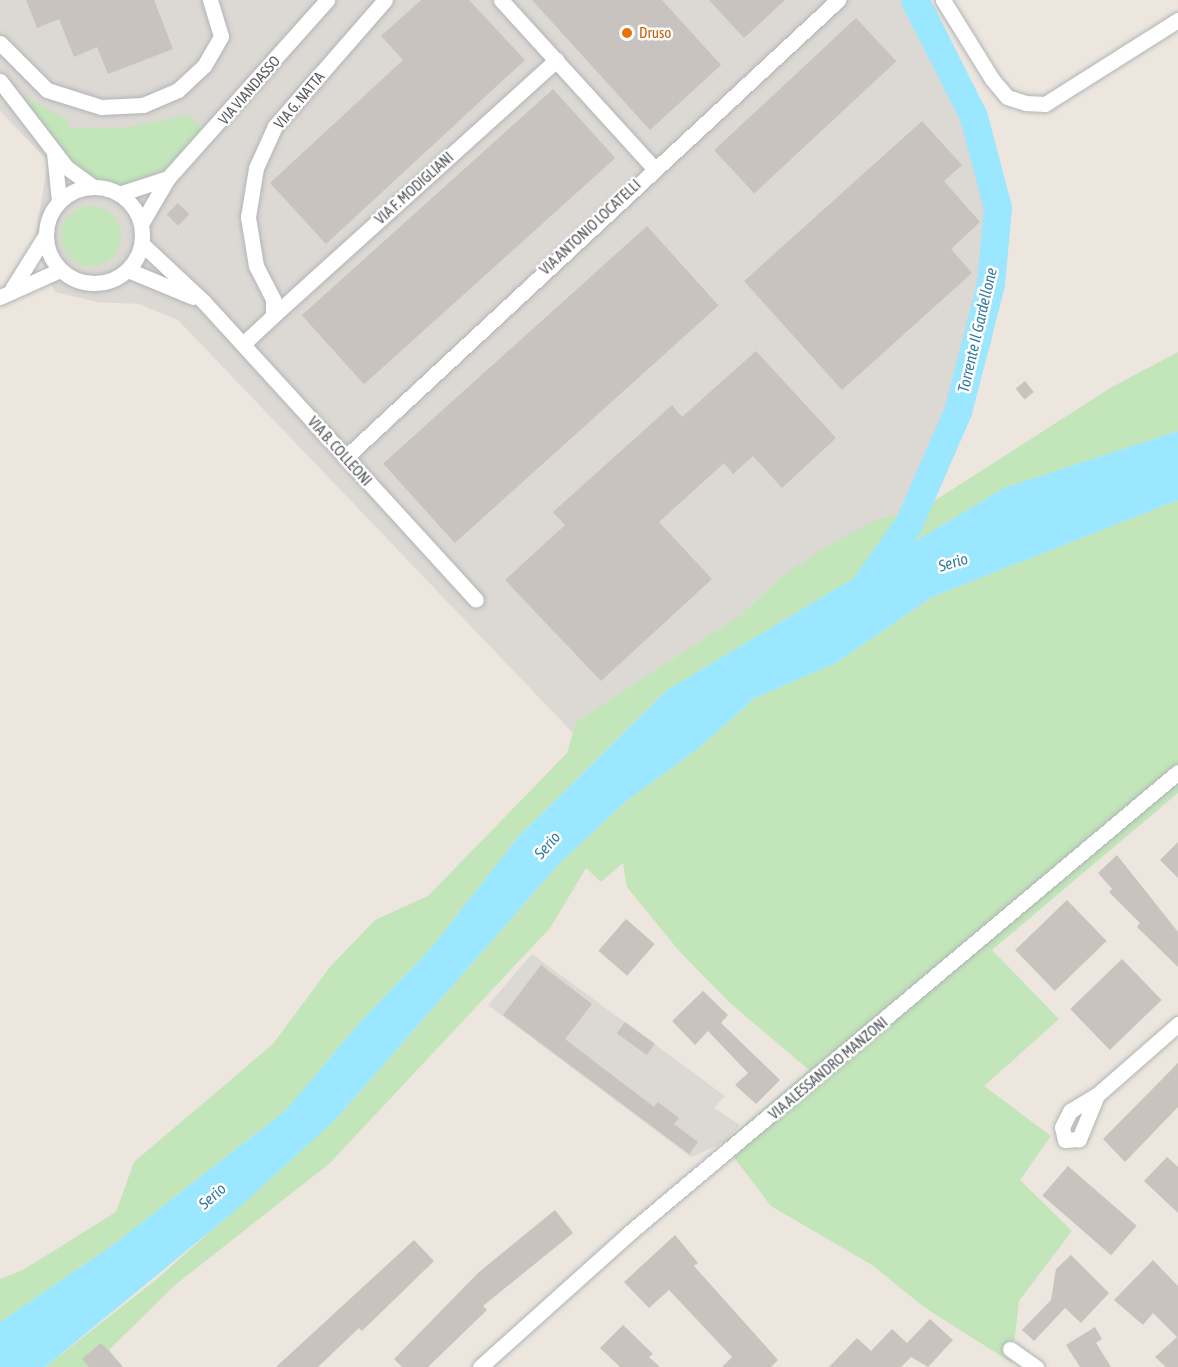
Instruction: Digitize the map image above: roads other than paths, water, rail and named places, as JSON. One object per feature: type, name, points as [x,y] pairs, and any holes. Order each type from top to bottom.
[{"type":"street","points":[[0,43],[47,90],[101,107],[143,105],[178,90],[204,66],[221,36],[218,13],[210,0]]},
{"type":"street","name":"VIA VIANDASSO","points":[[141,224],[168,178],[327,0]]},
{"type":"street","name":"VIA G. NATTA","points":[[273,316],[273,299],[256,266],[248,217],[256,168],[275,126],[386,0]]},
{"type":"street","points":[[501,0],[654,168]]},
{"type":"street","name":"VIA ANTONIO LOCATELLI","points":[[346,457],[654,168],[838,0]]},
{"type":"street","points":[[943,0],[992,79],[1007,97],[1026,103],[1045,104],[1178,20]]},
{"type":"street","name":"VIA F. MODIGLIANI","points":[[273,316],[556,60]]},
{"type":"street","points":[[0,81],[76,178],[94,187],[119,194],[168,178]]},
{"type":"street","points":[[5,293],[45,236],[59,201],[54,149]]},
{"type":"street","points":[[59,201],[94,187]]},
{"type":"street","points":[[45,236],[60,270],[87,284],[102,284],[128,270],[142,244],[141,224],[119,194]]},
{"type":"street","name":"VIA B. COLLEONI","points":[[142,244],[204,302],[476,600]]},
{"type":"street","points":[[5,293],[60,270]]},
{"type":"street","name":"VIA B. COLLEONI","points":[[128,270],[204,302]]},
{"type":"street","points":[[243,344],[273,316]]},
{"type":"street","name":"VIA ALESSANDRO MANZONI","points":[[480,1367],[628,1234],[1178,772]]},
{"type":"street","points":[[1097,1095],[1178,1024]]},
{"type":"street","points":[[1010,1349],[1036,1367]]},
{"type":"water","name":"Serio","points":[[1178,431],[1178,500],[932,597],[836,663],[755,698],[696,750],[625,802],[559,864],[334,1121],[236,1210],[45,1367],[0,1367],[0,1322],[114,1244],[285,1111],[361,1021],[432,947],[518,837],[667,690],[1004,488]]},
{"type":"waterway","name":"Torrente Il Gardellone","points":[[868,582],[909,524],[958,412],[991,284],[998,208],[974,117],[915,0]]},
{"type":"place","name":"Druso","points":[[627,33]]}]
